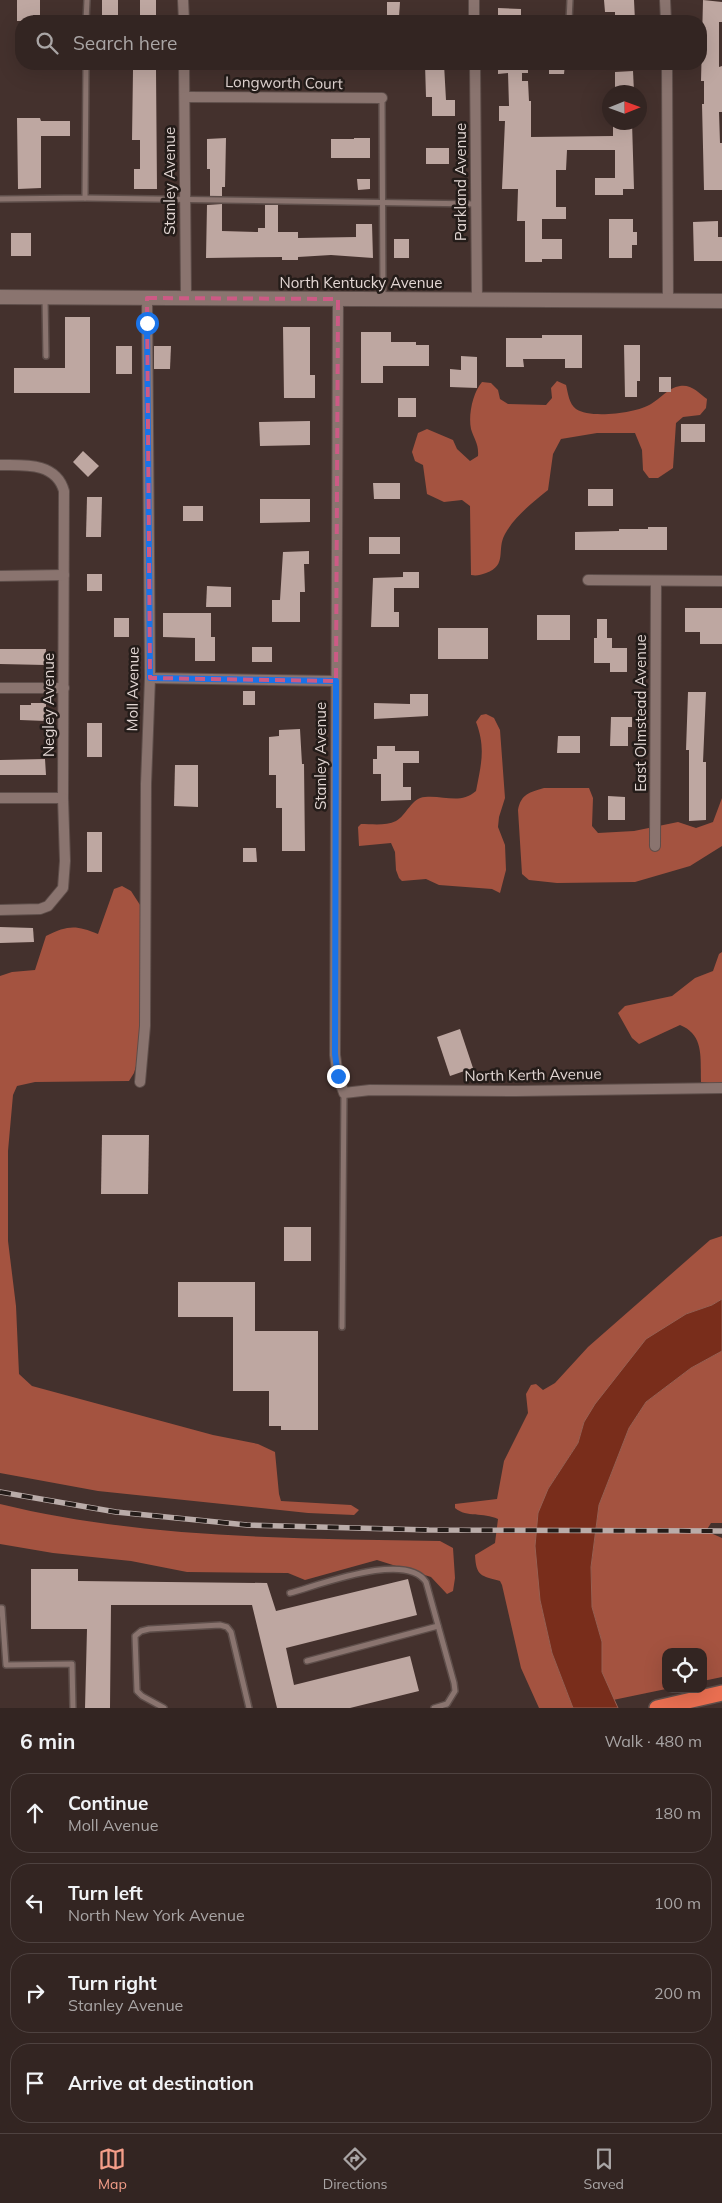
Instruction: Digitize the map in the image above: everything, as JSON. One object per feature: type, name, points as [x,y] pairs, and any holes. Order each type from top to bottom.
[{"type":"highway","points":[[663,1706],[722,1693]]},
{"type":"street","points":[[183,0],[184,15]]},
{"type":"street","points":[[474,0],[474,15]]},
{"type":"street","points":[[665,0],[666,15]]},
{"type":"street","name":"Stanley Avenue","points":[[184,70],[186,298]]},
{"type":"street","name":"Parkland Avenue","points":[[475,70],[476,300]]},
{"type":"street","points":[[666,70],[668,301]]},
{"type":"street","name":"Longworth Court","points":[[185,96],[382,98]]},
{"type":"street","name":"North Kentucky Avenue","points":[[0,297],[722,301]]},
{"type":"street","name":"Moll Avenue","points":[[140,1082],[145,1026],[146,784],[150,678],[147,298]]},
{"type":"street","name":"Stanley Avenue","points":[[338,299],[335,1054],[338,1076],[344,1092]]},
{"type":"street","name":"Negley Avenue","points":[[0,465],[38,466],[53,475],[64,491],[63,798],[65,861],[63,888],[48,906],[40,909],[0,910]]},
{"type":"street","points":[[0,576],[64,575]]},
{"type":"street","points":[[588,580],[722,581]]},
{"type":"street","name":"East Olmstead Avenue","points":[[655,846],[656,581]]},
{"type":"street","points":[[150,678],[336,681]]},
{"type":"street","points":[[0,688],[64,688]]},
{"type":"street","points":[[0,798],[63,798]]},
{"type":"street","name":"North Kerth Avenue","points":[[344,1092],[370,1090],[517,1091],[722,1088]]},
{"type":"lane","points":[[86,15],[87,0]]},
{"type":"lane","points":[[570,0],[570,15]]},
{"type":"lane","points":[[85,198],[86,70]]},
{"type":"lane","points":[[382,98],[383,299]]},
{"type":"lane","points":[[0,199],[85,198],[476,204]]},
{"type":"lane","points":[[45,297],[46,356]]},
{"type":"lane","points":[[342,1327],[344,1092]]},
{"type":"lane","points":[[290,1593],[386,1568],[422,1575],[426,1582],[455,1691],[447,1704],[434,1708]]},
{"type":"lane","points":[[0,1608],[2,1608],[6,1665],[72,1664],[73,1708]]},
{"type":"lane","points":[[164,1708],[136,1691],[135,1636],[140,1631],[149,1629],[220,1625],[227,1627],[231,1632],[249,1708]]},
{"type":"lane","points":[[307,1661],[438,1626]]},
{"type":"highlighted area","points":[[147,298],[338,299],[336,681],[150,678]]},
{"type":"shaded area","points":[[557,381],[566,385],[569,398],[576,409],[592,414],[614,414],[635,410],[651,404],[672,389],[680,386],[688,386],[695,389],[707,399],[706,408],[700,415],[683,417],[676,423],[673,468],[658,478],[649,478],[643,470],[642,450],[635,433],[597,433],[561,439],[553,454],[548,490],[524,510],[509,527],[501,546],[497,566],[486,573],[471,575],[470,506],[462,500],[444,502],[427,494],[423,465],[415,461],[412,452],[418,433],[427,429],[453,440],[457,449],[470,461],[478,456],[470,417],[474,398],[482,382],[491,383],[498,390],[500,399],[508,404],[546,405],[552,398],[551,388]]},
{"type":"shaded area","points":[[486,714],[494,718],[500,730],[505,798],[498,827],[505,845],[506,870],[500,893],[492,889],[439,885],[426,879],[402,881],[396,870],[395,852],[391,843],[359,846],[358,827],[361,824],[392,823],[400,818],[420,798],[458,799],[464,798],[476,791],[482,748],[476,722],[481,715]]},
{"type":"shaded area","points":[[544,788],[589,788],[593,798],[592,826],[598,833],[634,831],[678,822],[696,828],[713,822],[722,798],[722,846],[690,866],[635,882],[557,883],[529,880],[522,874],[518,810],[521,800],[527,794]]},
{"type":"shaded area","points":[[122,886],[131,891],[142,908],[142,1046],[134,1073],[129,1081],[35,1082],[17,1086],[13,1095],[8,1151],[8,1241],[16,1306],[19,1374],[32,1386],[213,1435],[258,1444],[275,1452],[281,1501],[351,1505],[359,1510],[354,1515],[308,1513],[98,1491],[0,1473],[0,976],[12,972],[35,970],[46,936],[54,932],[66,928],[78,928],[98,934],[114,889]]},
{"type":"shaded area","points":[[722,952],[722,1084],[720,1084],[701,1082],[700,1049],[694,1035],[688,1029],[680,1025],[639,1044],[632,1038],[618,1013],[625,1006],[672,996],[695,978],[713,971],[719,954]]},
{"type":"shaded area","points":[[722,1236],[722,1299],[712,1305],[686,1314],[584,1422],[578,1443],[548,1489],[540,1600],[552,1653],[573,1708],[539,1708],[521,1668],[502,1585],[500,1581],[481,1574],[477,1567],[475,1555],[495,1543],[498,1519],[465,1513],[455,1508],[455,1504],[497,1499],[504,1461],[528,1413],[526,1394],[531,1385],[536,1384],[543,1390],[555,1383],[588,1347],[710,1240]]},
{"type":"shaded area","points":[[722,1299],[722,1351],[691,1368],[646,1402],[629,1428],[599,1505],[591,1567],[592,1607],[602,1642],[602,1672],[618,1708],[573,1708],[552,1653],[540,1600],[535,1546],[538,1513],[548,1489],[578,1443],[584,1422],[595,1404],[646,1339],[686,1314],[712,1305]]},
{"type":"shaded area","points":[[722,1351],[722,1523],[711,1523],[706,1531],[722,1538],[722,1677],[707,1680],[707,1648],[662,1648],[662,1690],[613,1700],[602,1672],[602,1642],[592,1607],[591,1567],[599,1505],[629,1428],[646,1402],[691,1368]]},
{"type":"shaded area","points":[[0,1504],[54,1516],[163,1530],[274,1537],[440,1541],[453,1548],[455,1578],[453,1591],[447,1594],[431,1577],[377,1560],[305,1580],[288,1573],[187,1572],[131,1561],[53,1553],[0,1544]]},
{"type":"building","points":[[17,0],[40,0],[40,15],[17,15]]},
{"type":"building","points":[[102,0],[118,0],[118,15],[102,15]]},
{"type":"building","points":[[140,0],[156,0],[156,15],[140,15]]},
{"type":"building","points":[[604,0],[634,0],[635,15],[615,15],[615,12],[605,12]]},
{"type":"building","points":[[703,0],[722,2],[722,22],[719,22],[719,67],[722,66],[722,112],[719,112],[720,143],[722,143],[722,190],[704,190],[702,104],[704,104],[704,81],[701,81],[701,70],[707,70],[707,15],[703,15]]},
{"type":"building","points":[[387,2],[400,2],[399,15],[387,15]]},
{"type":"building","points":[[498,8],[521,9],[521,15],[498,15]]},
{"type":"building","points":[[133,70],[156,70],[157,189],[134,189],[134,169],[140,169],[140,140],[132,140]]},
{"type":"building","points":[[425,70],[444,70],[446,100],[455,100],[455,116],[432,116],[432,97],[426,97]]},
{"type":"building","points":[[498,70],[528,70],[528,73],[522,73],[522,81],[528,81],[529,101],[531,101],[531,137],[613,136],[613,130],[632,130],[634,189],[623,189],[623,195],[595,195],[595,178],[615,178],[615,150],[567,150],[566,170],[556,170],[556,207],[566,207],[566,219],[542,219],[542,239],[562,239],[562,259],[542,259],[542,262],[525,262],[525,221],[517,221],[518,189],[502,189],[505,121],[499,121],[499,106],[509,106],[508,73],[498,74]]},
{"type":"building","points":[[549,70],[564,70],[564,74],[549,74]]},
{"type":"building","points":[[633,71],[634,85],[615,85],[615,72]]},
{"type":"building","points":[[17,118],[40,118],[41,121],[70,121],[70,136],[41,136],[41,188],[18,189]]},
{"type":"building","points":[[226,138],[225,187],[222,187],[222,196],[210,196],[210,169],[207,169],[207,139]]},
{"type":"building","points":[[370,138],[370,158],[331,158],[331,139]]},
{"type":"building","points":[[426,148],[449,148],[449,164],[426,164]]},
{"type":"building","points":[[357,179],[370,179],[370,189],[358,190]]},
{"type":"building","points":[[222,204],[222,231],[258,232],[258,228],[265,228],[265,205],[278,205],[278,232],[298,232],[298,238],[356,237],[356,224],[372,224],[373,258],[331,255],[298,257],[298,260],[282,260],[282,257],[206,258],[207,205]]},
{"type":"building","points":[[609,219],[633,219],[633,232],[637,232],[637,245],[632,245],[632,258],[609,258]]},
{"type":"building","points":[[718,221],[718,237],[722,237],[722,261],[694,261],[693,222]]},
{"type":"building","points":[[11,233],[31,233],[31,256],[11,256]]},
{"type":"building","points":[[394,239],[409,239],[409,258],[394,258]]},
{"type":"building","points":[[65,317],[90,317],[90,393],[14,393],[14,368],[65,368]]},
{"type":"building","points":[[283,327],[310,327],[310,375],[315,375],[315,398],[284,398]]},
{"type":"building","points":[[361,332],[391,332],[391,342],[416,342],[416,345],[429,345],[429,366],[383,366],[383,383],[361,383]]},
{"type":"building","points":[[542,335],[582,335],[582,368],[565,368],[565,359],[523,359],[524,367],[506,367],[506,338],[542,338]]},
{"type":"building","points":[[624,345],[640,345],[640,381],[637,381],[637,397],[625,397]]},
{"type":"building","points":[[116,346],[132,346],[132,374],[116,374]]},
{"type":"building","points":[[154,346],[171,346],[170,369],[154,369]]},
{"type":"building","points":[[461,356],[477,357],[477,388],[450,387],[450,369],[461,370]]},
{"type":"building","points":[[659,377],[671,377],[671,392],[659,392]]},
{"type":"building","points":[[398,398],[416,398],[416,417],[398,417]]},
{"type":"building","points":[[310,421],[310,445],[260,446],[259,422]]},
{"type":"building","points":[[681,424],[705,424],[705,442],[681,442]]},
{"type":"building","points":[[83,451],[99,466],[88,477],[73,462]]},
{"type":"building","points":[[373,483],[400,483],[400,499],[374,499]]},
{"type":"building","points":[[588,489],[613,489],[613,506],[588,506]]},
{"type":"building","points":[[87,497],[102,497],[101,537],[86,537]]},
{"type":"building","points":[[260,499],[310,499],[310,522],[260,523]]},
{"type":"building","points":[[183,506],[203,506],[203,521],[183,521]]},
{"type":"building","points":[[648,527],[667,527],[667,550],[575,550],[575,532],[619,531],[619,529],[648,529]]},
{"type":"building","points":[[369,537],[400,537],[400,554],[369,554]]},
{"type":"building","points":[[309,551],[309,564],[304,564],[305,592],[300,592],[300,622],[272,622],[272,600],[280,600],[283,552]]},
{"type":"building","points":[[403,572],[419,572],[419,588],[394,588],[394,612],[399,612],[399,627],[371,627],[373,578],[403,577]]},
{"type":"building","points":[[87,574],[102,574],[102,591],[87,591]]},
{"type":"building","points":[[207,586],[231,587],[231,607],[206,607]]},
{"type":"building","points":[[685,608],[722,608],[722,644],[700,644],[700,632],[685,632]]},
{"type":"building","points":[[163,613],[211,613],[211,637],[215,637],[215,661],[195,661],[195,638],[163,637]]},
{"type":"building","points":[[537,615],[570,615],[570,640],[537,640]]},
{"type":"building","points":[[114,618],[129,618],[129,637],[114,637]]},
{"type":"building","points":[[597,619],[607,619],[607,638],[612,638],[612,648],[627,648],[627,672],[610,672],[610,663],[594,663],[594,638],[597,638]]},
{"type":"building","points":[[438,628],[488,628],[488,659],[438,659]]},
{"type":"building","points":[[252,647],[272,647],[272,662],[252,662]]},
{"type":"building","points":[[0,649],[46,649],[45,665],[0,664]]},
{"type":"building","points":[[243,691],[255,691],[255,705],[243,705]]},
{"type":"building","points":[[688,692],[706,692],[703,762],[706,762],[706,820],[689,821],[689,750],[686,750]]},
{"type":"building","points":[[410,694],[428,694],[428,716],[374,719],[374,703],[410,704]]},
{"type":"building","points":[[31,703],[46,703],[46,721],[20,720],[20,705],[31,705]]},
{"type":"building","points":[[611,717],[632,717],[632,727],[628,727],[628,746],[610,746]]},
{"type":"building","points":[[87,723],[102,723],[102,757],[87,757]]},
{"type":"building","points":[[300,729],[302,764],[304,764],[305,851],[282,851],[282,808],[276,808],[276,775],[269,775],[269,737],[279,736],[279,730]]},
{"type":"building","points":[[558,736],[580,736],[580,753],[557,753]]},
{"type":"building","points":[[377,746],[395,746],[395,751],[419,751],[419,763],[403,763],[403,787],[411,787],[411,800],[381,801],[381,774],[373,774],[373,759],[377,759]]},
{"type":"building","points":[[45,759],[46,775],[0,775],[0,760]]},
{"type":"building","points":[[175,765],[198,765],[198,807],[174,806]]},
{"type":"building","points":[[608,796],[625,797],[625,820],[608,820]]},
{"type":"building","points":[[87,832],[102,832],[102,872],[87,872]]},
{"type":"building","points":[[243,848],[256,848],[257,862],[243,862]]},
{"type":"building","points":[[0,927],[33,928],[34,942],[0,943]]},
{"type":"building","points":[[460,1029],[473,1068],[450,1076],[437,1037]]},
{"type":"building","points":[[102,1135],[149,1135],[148,1194],[101,1194]]},
{"type":"building","points":[[284,1227],[311,1227],[311,1261],[284,1261]]},
{"type":"building","points":[[178,1282],[255,1282],[255,1331],[318,1331],[318,1430],[281,1430],[281,1426],[269,1426],[269,1391],[233,1391],[233,1317],[178,1317]]},
{"type":"building","points":[[31,1569],[78,1569],[78,1581],[267,1583],[276,1611],[408,1579],[417,1615],[286,1648],[294,1685],[410,1656],[419,1691],[350,1708],[277,1708],[252,1605],[111,1605],[110,1708],[85,1708],[87,1629],[31,1629]]},
{"type":"railway","points":[[0,1492],[116,1512],[247,1525],[429,1530],[722,1531]]},
{"type":"route","points":[[147,323],[150,678],[336,681],[335,1054],[338,1076]]}]
